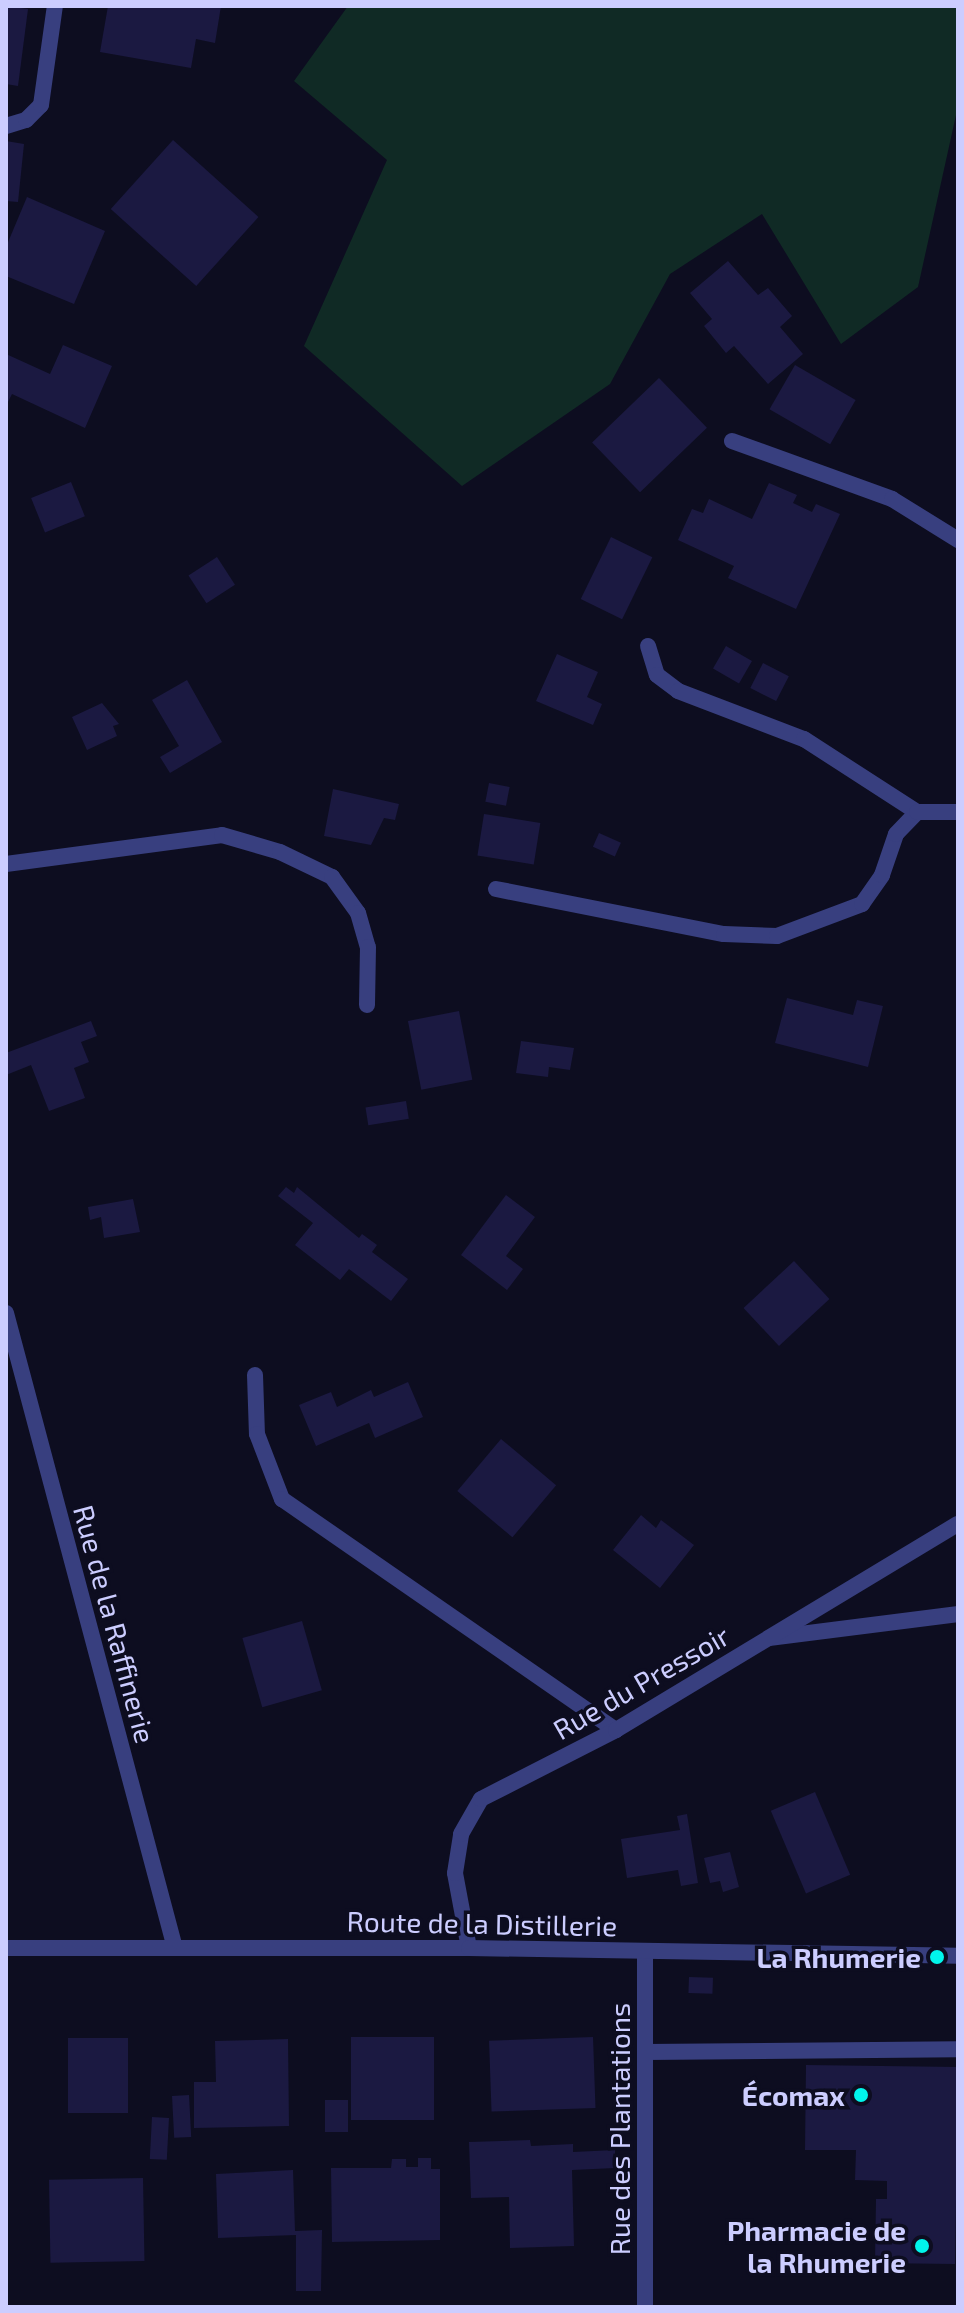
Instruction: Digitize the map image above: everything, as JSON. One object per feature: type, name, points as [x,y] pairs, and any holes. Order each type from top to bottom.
[{"type":"street","points":[[6,126],[26,120],[41,105],[55,6]]},
{"type":"street","points":[[732,441],[892,499],[958,540]]},
{"type":"street","points":[[648,646],[657,675],[678,691],[804,739],[917,812],[958,812]]},
{"type":"street","points":[[496,889],[724,934],[777,936],[862,904],[882,875],[896,834],[917,812]]},
{"type":"street","points":[[6,864],[222,835],[280,852],[332,877],[358,913],[368,947],[367,1005]]},
{"type":"street","name":"Rue de la Raffinerie","points":[[6,1313],[175,1948]]},
{"type":"street","points":[[255,1375],[257,1434],[282,1499],[616,1730]]},
{"type":"street","name":"Rue du Pressoir","points":[[469,1948],[455,1873],[461,1834],[481,1799],[616,1730],[958,1524]]},
{"type":"street","points":[[769,1638],[958,1614]]},
{"type":"street","name":"Route de la Distillerie","points":[[6,1948],[469,1948],[958,1956]]},
{"type":"street","name":"Rue des Plantations","points":[[645,1951],[645,2307]]},
{"type":"street","points":[[645,2052],[958,2049]]},
{"type":"green space","points":[[348,6],[958,6],[958,106],[918,287],[841,344],[762,214],[670,274],[610,384],[462,486],[304,346],[387,160],[294,81]]},
{"type":"building","points":[[6,6],[28,9],[18,86],[6,84]]},
{"type":"building","points":[[108,6],[221,6],[215,43],[196,39],[191,68],[100,52]]},
{"type":"building","points":[[173,140],[258,217],[196,286],[111,209]]},
{"type":"building","points":[[6,141],[24,144],[18,202],[6,201]]},
{"type":"building","points":[[27,197],[105,231],[74,304],[6,276],[6,247]]},
{"type":"building","points":[[728,261],[758,295],[768,288],[792,316],[780,327],[803,354],[768,384],[734,346],[726,353],[704,326],[712,319],[690,293]]},
{"type":"building","points":[[63,345],[112,366],[85,428],[12,394],[6,406],[6,354],[50,374]]},
{"type":"building","points":[[795,365],[856,400],[830,444],[770,409]]},
{"type":"building","points":[[659,378],[707,428],[640,492],[592,443]]},
{"type":"building","points":[[71,482],[85,516],[45,532],[31,498]]},
{"type":"building","points":[[769,483],[797,495],[793,503],[812,512],[816,504],[840,514],[796,609],[728,578],[734,566],[678,540],[692,509],[703,513],[709,499],[752,519]]},
{"type":"building","points":[[611,537],[652,557],[622,619],[581,599]]},
{"type":"building","points":[[217,557],[235,585],[206,603],[188,576]]},
{"type":"building","points":[[726,646],[752,661],[739,684],[713,669]]},
{"type":"building","points":[[557,654],[598,672],[587,697],[602,704],[593,725],[536,701]]},
{"type":"building","points":[[763,663],[789,676],[776,701],[750,688]]},
{"type":"building","points":[[187,680],[222,742],[170,773],[160,757],[179,746],[152,700]]},
{"type":"building","points":[[102,703],[119,724],[113,726],[117,736],[87,750],[72,717]]},
{"type":"building","points":[[489,783],[510,787],[506,806],[485,802]]},
{"type":"building","points":[[333,789],[399,804],[395,820],[384,818],[371,845],[324,836]]},
{"type":"building","points":[[484,814],[540,823],[534,864],[477,855]]},
{"type":"building","points":[[599,833],[621,843],[615,856],[593,847]]},
{"type":"building","points":[[787,998],[853,1015],[857,1000],[883,1006],[868,1067],[775,1043]]},
{"type":"building","points":[[459,1011],[472,1080],[421,1090],[408,1021]]},
{"type":"building","points":[[91,1021],[97,1036],[81,1042],[89,1062],[74,1068],[85,1098],[49,1111],[31,1065],[6,1075],[6,1053]]},
{"type":"building","points":[[521,1041],[574,1048],[570,1070],[549,1067],[548,1077],[516,1073]]},
{"type":"building","points":[[406,1101],[409,1119],[368,1125],[366,1107]]},
{"type":"building","points":[[286,1187],[294,1193],[297,1187],[359,1238],[362,1234],[377,1245],[372,1252],[408,1279],[391,1301],[349,1269],[340,1280],[295,1245],[313,1223],[278,1196]]},
{"type":"building","points":[[506,1195],[535,1217],[506,1256],[523,1269],[507,1290],[461,1255]]},
{"type":"building","points":[[133,1199],[140,1232],[104,1238],[101,1217],[90,1220],[88,1207]]},
{"type":"building","points":[[794,1261],[829,1299],[779,1346],[744,1308]]},
{"type":"building","points":[[408,1382],[423,1417],[375,1438],[369,1423],[316,1446],[299,1405],[331,1392],[337,1407],[371,1390],[374,1397]]},
{"type":"building","points":[[501,1439],[556,1485],[512,1537],[457,1491]]},
{"type":"building","points":[[641,1515],[656,1528],[661,1520],[694,1545],[660,1588],[613,1550]]},
{"type":"building","points":[[302,1621],[322,1690],[262,1707],[242,1638]]},
{"type":"building","points":[[815,1792],[850,1875],[806,1894],[771,1811]]},
{"type":"building","points":[[687,1814],[698,1883],[681,1886],[678,1870],[627,1878],[621,1839],[680,1830],[677,1816]]},
{"type":"building","points":[[730,1852],[739,1887],[723,1892],[720,1881],[710,1883],[704,1858]]},
{"type":"building","points":[[689,1977],[713,1978],[712,1994],[688,1993]]},
{"type":"building","points":[[351,2037],[434,2037],[434,2120],[351,2120]]},
{"type":"building","points":[[593,2037],[595,2108],[492,2112],[489,2041]]},
{"type":"building","points":[[68,2038],[128,2038],[128,2113],[68,2113]]},
{"type":"building","points":[[288,2039],[289,2126],[194,2128],[194,2082],[216,2082],[215,2041]]},
{"type":"building","points":[[806,2065],[958,2067],[955,2264],[875,2263],[876,2199],[887,2199],[887,2181],[855,2180],[856,2150],[805,2150]]},
{"type":"building","points":[[189,2095],[191,2137],[174,2138],[172,2096]]},
{"type":"building","points":[[325,2100],[348,2100],[348,2132],[325,2132]]},
{"type":"building","points":[[152,2117],[169,2118],[167,2160],[150,2159]]},
{"type":"building","points":[[530,2140],[531,2146],[573,2144],[573,2152],[615,2150],[615,2168],[572,2170],[574,2246],[510,2248],[509,2197],[471,2198],[469,2142]]},
{"type":"building","points":[[418,2158],[431,2158],[431,2169],[440,2169],[440,2240],[332,2242],[331,2168],[391,2168],[392,2159],[406,2159],[406,2167],[418,2167]]},
{"type":"building","points":[[293,2170],[295,2231],[322,2230],[321,2291],[296,2291],[296,2235],[218,2238],[216,2174]]},
{"type":"building","points":[[143,2178],[144,2261],[50,2263],[49,2180]]},
{"type":"place","name":"La Rhumerie","points":[[937,1957]]},
{"type":"place","name":"Écomax","points":[[861,2095]]},
{"type":"place","name":"Pharmacie de la Rhumerie","points":[[922,2246]]}]
